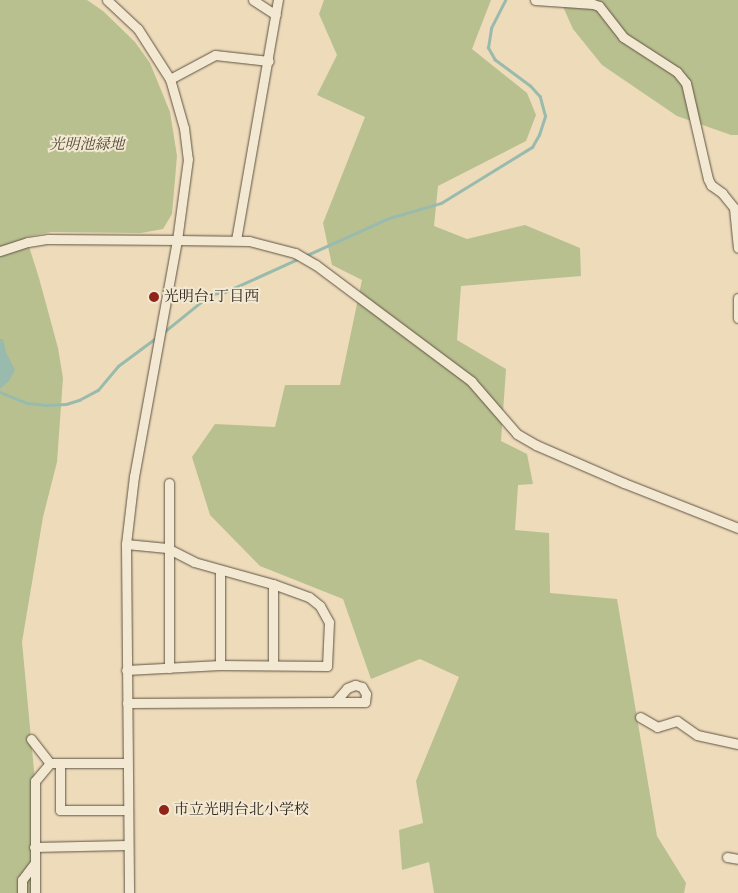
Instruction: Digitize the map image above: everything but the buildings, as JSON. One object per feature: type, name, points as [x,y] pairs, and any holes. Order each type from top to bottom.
[{"type":"street","points":[[107,0],[138,29],[170,79],[184,128],[188,159],[177,240],[134,476],[126,544],[127,845],[129,893]]},
{"type":"street","points":[[254,0],[276,15]]},
{"type":"street","points":[[236,240],[269,61],[278,0]]},
{"type":"street","points":[[536,0],[600,6],[624,37],[686,83],[708,179],[711,185],[722,193],[734,208],[738,248]]},
{"type":"street","points":[[170,79],[215,55],[269,61]]},
{"type":"street","points":[[0,251],[28,242],[48,239],[236,240],[278,247],[316,264],[471,381],[504,422],[517,434],[536,446],[624,484],[738,528]]},
{"type":"street","points":[[738,298],[738,318]]},
{"type":"street","points":[[169,483],[167,548],[169,668]]},
{"type":"street","points":[[126,544],[167,548],[194,562],[220,571],[273,584],[309,597],[320,606],[329,622],[326,666],[220,665],[126,670]]},
{"type":"street","points":[[220,571],[220,665]]},
{"type":"street","points":[[273,584],[273,665]]},
{"type":"street","points":[[127,703],[335,702]]},
{"type":"street","points":[[640,717],[657,728],[677,721],[697,735],[738,744]]},
{"type":"street","points":[[31,739],[50,763]]},
{"type":"street","points":[[50,763],[127,763]]},
{"type":"street","points":[[34,893],[35,782],[50,763]]},
{"type":"street","points":[[60,763],[60,810],[127,810]]},
{"type":"street","points":[[34,847],[127,845]]},
{"type":"street","points":[[727,857],[738,859]]},
{"type":"street","points":[[22,893],[22,880],[34,864]]},
{"type":"green space","name":"光明池緑地","points":[[0,0],[87,0],[103,11],[135,42],[150,63],[170,112],[177,156],[172,214],[163,229],[141,233],[51,232],[26,237],[58,348],[63,378],[57,462],[43,517],[22,642],[35,781],[35,893],[0,893]]},
{"type":"green space","points":[[324,0],[491,0],[472,49],[527,93],[536,115],[526,141],[438,186],[434,226],[467,239],[525,225],[580,248],[581,276],[461,286],[457,340],[506,369],[501,441],[527,454],[533,484],[518,485],[515,530],[549,533],[550,593],[617,599],[657,836],[686,883],[684,893],[434,893],[429,862],[402,870],[399,830],[423,823],[416,781],[459,677],[420,659],[371,679],[343,599],[260,566],[210,515],[192,457],[215,424],[275,427],[285,385],[340,385],[362,280],[332,265],[323,223],[365,117],[317,95],[337,55],[319,14]]},
{"type":"green space","points":[[560,0],[738,0],[738,135],[731,135],[677,116],[602,65],[573,29]]},
{"type":"shaded area","points":[[0,339],[3,339],[6,352],[15,370],[9,381],[0,389]]},
{"type":"waterway","points":[[305,256],[389,218],[441,203],[532,147],[539,135],[545,116],[540,97],[530,86],[495,60],[488,48],[491,28],[505,0]]},
{"type":"waterway","points":[[164,332],[211,294],[225,292],[300,258]]},
{"type":"waterway","points":[[0,392],[27,403],[46,405],[66,404],[79,400],[98,390],[118,366],[157,337]]},
{"type":"place","name":"光明台1丁目西","points":[[154,297]]},
{"type":"place","name":"市立光明台北小学校","points":[[164,810]]}]
